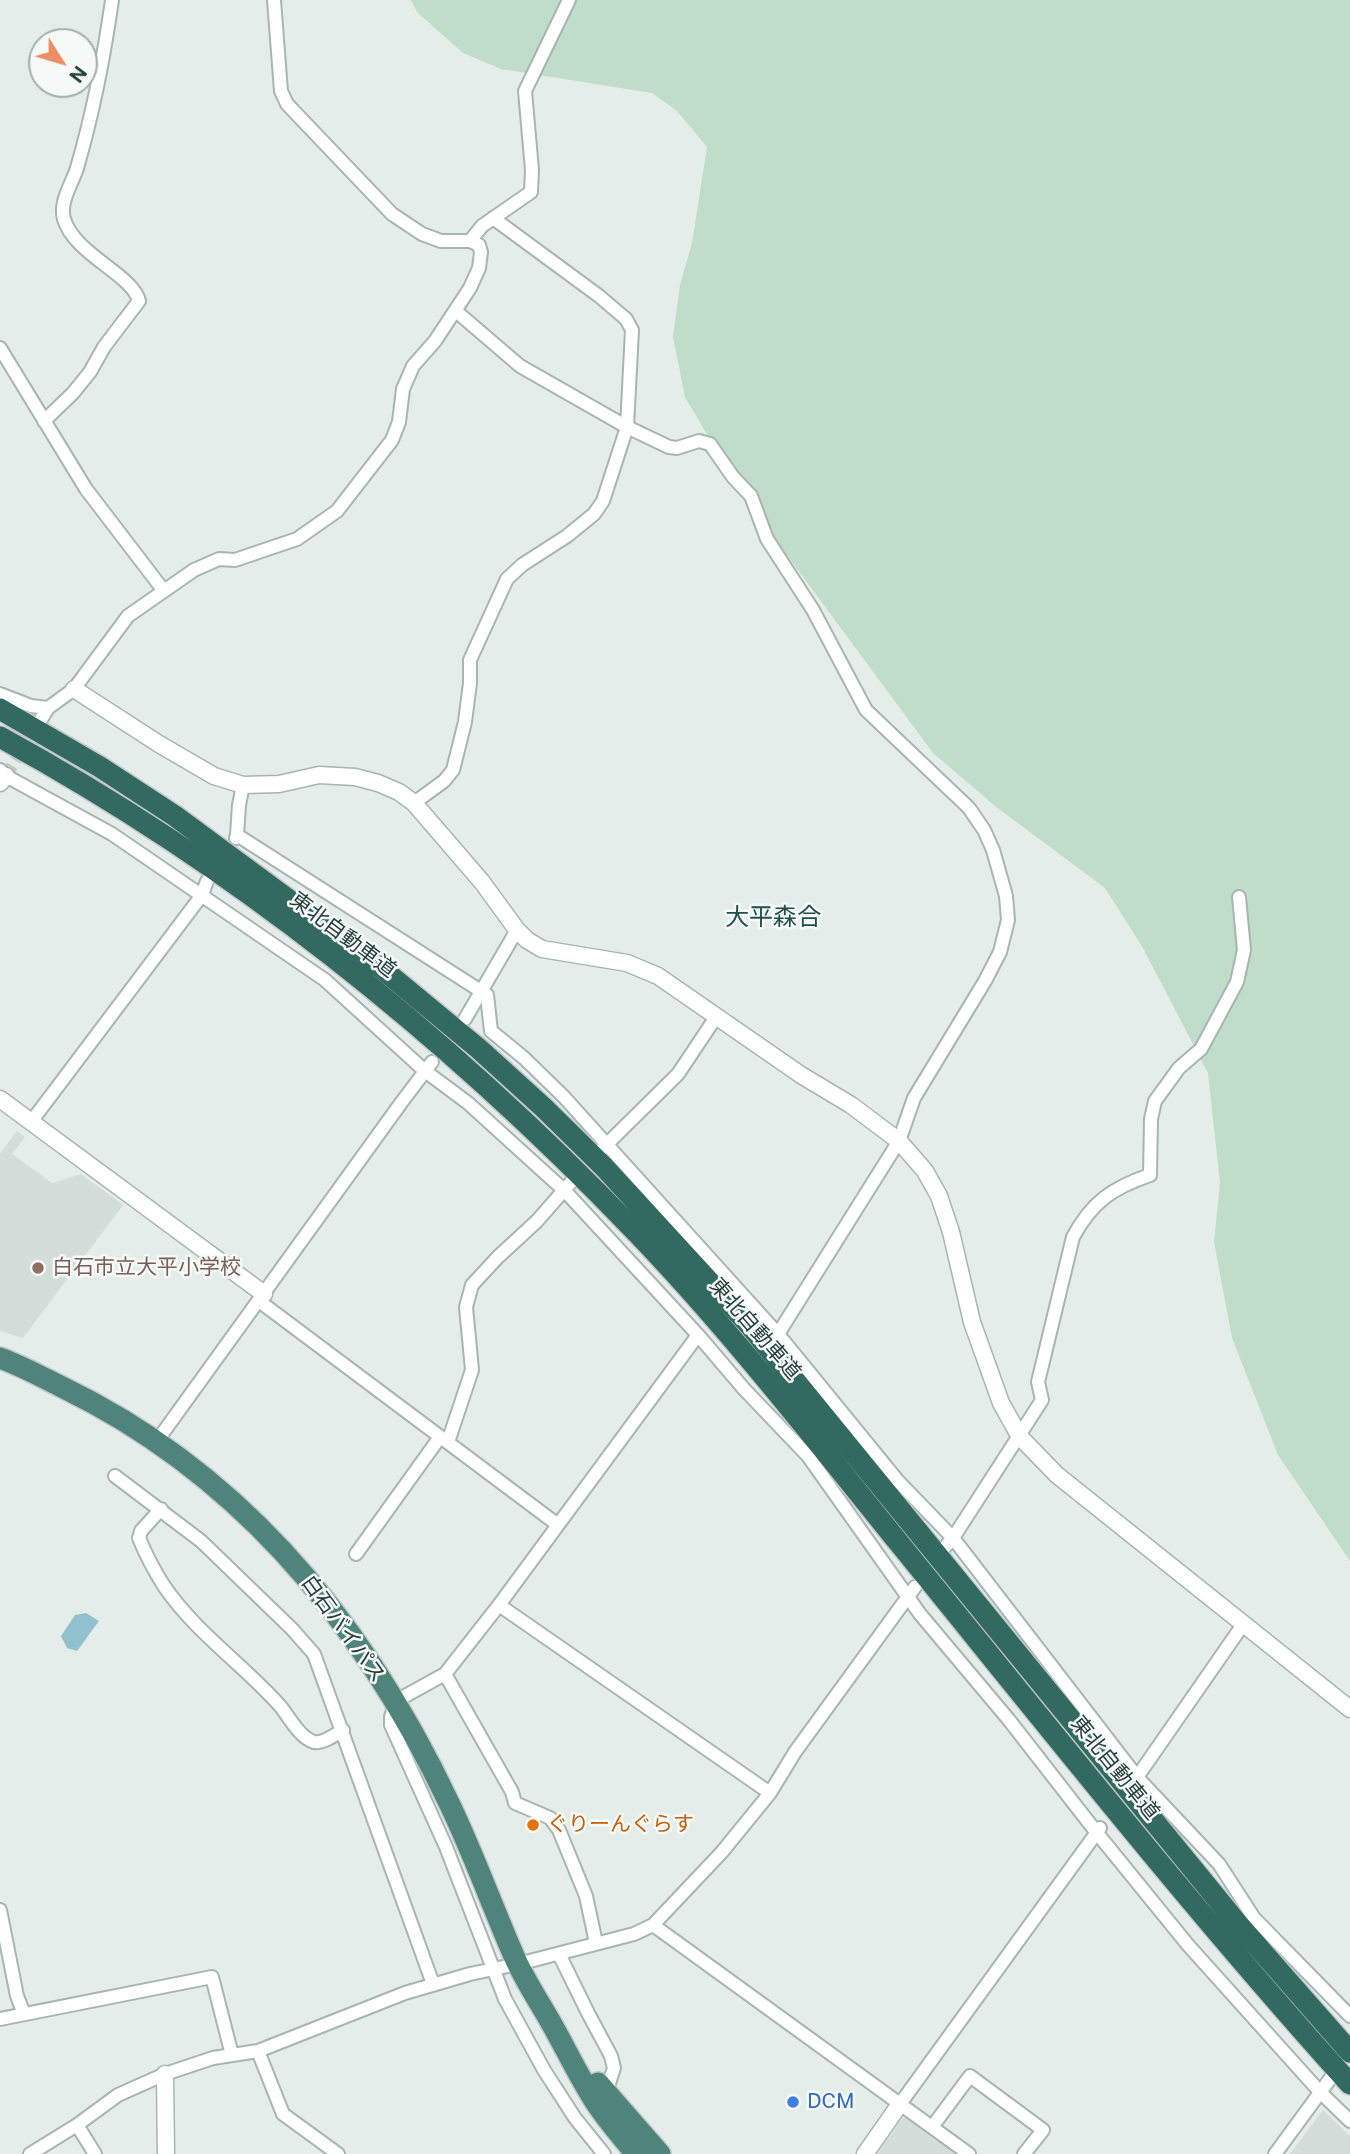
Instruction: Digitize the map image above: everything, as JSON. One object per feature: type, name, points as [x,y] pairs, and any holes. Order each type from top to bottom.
[{"type":"highway","name":"東北自動車道","points":[[0,709],[100,767],[175,816],[381,968],[479,1049],[604,1167],[751,1327],[1237,1923],[1350,2052]]},
{"type":"highway","name":"東北自動車道","points":[[0,737],[173,840],[329,953],[410,1017],[466,1066],[579,1174],[711,1314],[1340,2082]]},
{"type":"highway","name":"白石バイパス","points":[[0,1358],[96,1403],[157,1441],[236,1504],[276,1542],[337,1615],[416,1735],[451,1807],[515,1958],[594,2100],[636,2154]]},
{"type":"highway","name":"白石バイパス","points":[[550,2020],[606,2093],[660,2154]]},
{"type":"street","points":[[44,421],[90,372],[104,347],[139,301],[136,292],[96,259],[71,233],[63,205],[76,169],[98,84],[112,0]]},
{"type":"street","points":[[40,721],[48,708],[74,689],[128,616],[194,570],[219,559],[235,560],[297,539],[337,511],[392,440],[399,422],[402,389],[413,366],[457,312],[479,268],[479,245],[470,241],[441,241],[422,234],[392,214],[287,104],[281,91],[274,0]]},
{"type":"street","points":[[470,241],[482,226],[531,192],[532,170],[525,91],[569,0]]},
{"type":"street","points":[[414,803],[444,781],[453,770],[465,722],[470,660],[507,579],[522,565],[567,536],[594,514],[603,501],[627,427],[632,330],[626,319],[494,218]]},
{"type":"street","points":[[457,312],[520,366],[627,427],[669,447],[677,448],[699,441],[710,444],[733,477],[751,496],[766,539],[813,610],[866,710],[969,808],[984,830],[993,850],[1006,896],[1008,920],[1000,952],[914,1098],[899,1141],[778,1334]]},
{"type":"street","points":[[0,348],[86,489],[164,591]]},
{"type":"street","points":[[74,689],[214,776],[243,785],[279,784],[319,775],[355,777],[398,792],[414,803],[482,881],[517,930],[542,948],[627,963],[658,976],[800,1075],[851,1105],[899,1141],[925,1171],[939,1196],[951,1232],[981,1350],[1000,1403],[1020,1437],[1057,1475],[1242,1626],[1350,1709]]},
{"type":"street","points":[[0,694],[31,706],[48,708]]},
{"type":"street","points":[[2,776],[112,834],[325,980],[569,1186],[744,1389],[808,1455],[912,1592],[935,1632],[1099,1830],[1188,1945],[1320,2092],[1350,2121]]},
{"type":"street","points":[[243,785],[236,836],[487,995],[491,1031],[524,1058],[778,1334],[949,1543],[1135,1780],[1219,1864],[1254,1918],[1350,2016]]},
{"type":"street","points":[[31,1122],[202,895],[207,881]]},
{"type":"street","points":[[949,1543],[1042,1400],[1038,1382],[1073,1237],[1084,1216],[1101,1198],[1126,1183],[1150,1175],[1151,1119],[1155,1101],[1179,1068],[1202,1049],[1237,982],[1244,950],[1239,897]]},
{"type":"street","points":[[465,1019],[517,930]]},
{"type":"street","points":[[604,1146],[678,1074],[716,1017]]},
{"type":"street","points":[[157,1441],[428,1067]]},
{"type":"street","points":[[0,1099],[558,1525]]},
{"type":"street","points":[[356,1554],[444,1440],[472,1370],[466,1307],[472,1285],[569,1186]]},
{"type":"street","points":[[604,2154],[575,2118],[544,2070],[505,1999],[446,1847],[393,1732],[391,1717],[396,1701],[445,1674],[698,1335]]},
{"type":"street","points":[[115,1476],[201,1541],[292,1629],[314,1654],[433,1984]]},
{"type":"street","points":[[161,1509],[141,1531],[139,1538],[165,1587],[194,1623],[280,1706],[307,1739],[315,1743],[322,1742],[343,1730]]},
{"type":"street","points":[[526,1962],[634,1934],[653,1926],[722,1852],[770,1793],[795,1752],[912,1592]]},
{"type":"street","points":[[499,1605],[770,1793]]},
{"type":"street","points":[[1135,1780],[1242,1626]]},
{"type":"street","points":[[445,1674],[512,1791],[516,1803],[550,1818],[559,1830],[586,1896],[596,1943]]},
{"type":"street","points":[[865,2154],[1099,1830]]},
{"type":"street","points":[[0,1910],[17,1996],[24,2014]]},
{"type":"street","points":[[653,1926],[969,2154]]},
{"type":"street","points":[[559,1954],[611,2056],[614,2068],[606,2093]]},
{"type":"street","points":[[30,2154],[118,2095],[165,2074],[232,2054],[258,2051],[405,1993],[508,1966]]},
{"type":"street","points":[[0,2019],[212,1977],[232,2054]]},
{"type":"street","points":[[258,2051],[283,2114],[338,2154]]},
{"type":"street","points":[[932,2127],[964,2072],[1048,2134],[1024,2154]]},
{"type":"street","points":[[165,2074],[166,2154]]},
{"type":"street","points":[[1275,2154],[1320,2092],[1340,2082]]},
{"type":"street","points":[[77,2125],[95,2154]]},
{"type":"street","points":[[313,2154],[322,2142]]},
{"type":"shaded area","name":"白石市立大平小学校","points":[[17,1131],[25,1137],[12,1154],[52,1183],[81,1174],[123,1205],[23,1338],[0,1331],[0,1154]]},
{"type":"shaded area","points":[[1323,2110],[1350,2136],[1350,2154],[1290,2154]]},
{"type":"shaded area","points":[[908,2117],[958,2154],[877,2154],[903,2118]]},
{"type":"green space","points":[[411,0],[1350,0],[1350,1561],[1278,1455],[1232,1338],[1214,1242],[1220,1183],[1208,1073],[1143,948],[1105,888],[995,806],[933,753],[744,497],[685,397],[673,337],[680,285],[692,243],[707,147],[677,111],[652,93],[501,69],[463,53],[417,12]]},
{"type":"water","points":[[86,1613],[99,1621],[77,1651],[67,1648],[61,1636],[75,1615]]},
{"type":"tunnel","points":[[6,776],[38,724]]},
{"type":"place","name":"白石市立大平小学校","points":[[38,1268]]},
{"type":"place","name":"ぐりーんぐらす","points":[[533,1825]]},
{"type":"place","name":"DCM","points":[[793,2102]]},
{"type":"district","name":"大平森合","points":[[773,918]]}]
